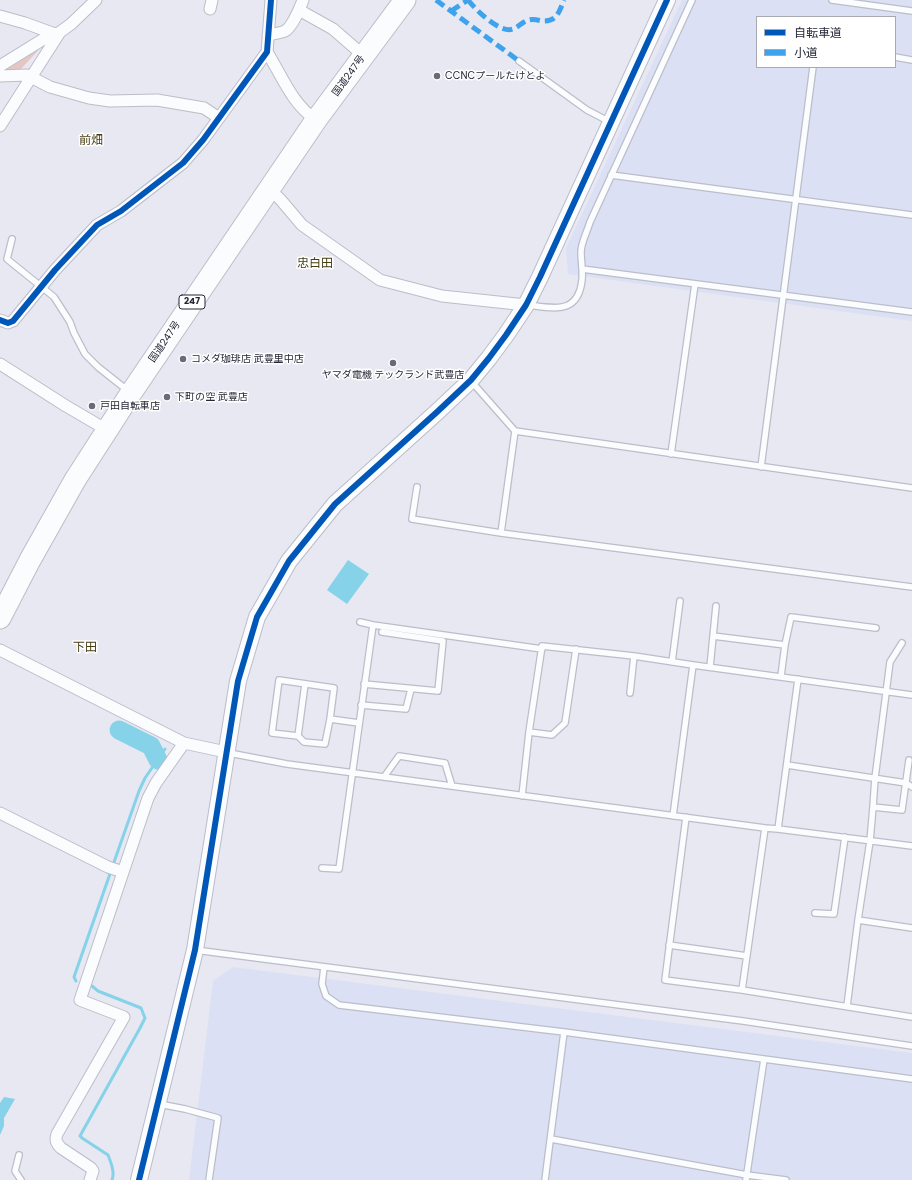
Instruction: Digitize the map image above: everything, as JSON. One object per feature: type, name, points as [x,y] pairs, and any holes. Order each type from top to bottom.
[{"type":"highway","name":"国道247号","points":[[0,618],[30,560],[75,480],[131,393],[316,120],[405,0]]},
{"type":"street","points":[[0,66],[42,40],[58,33],[71,24],[96,0]]},
{"type":"street","points":[[271,0],[268,52],[286,85],[301,107],[316,120]]},
{"type":"street","points":[[139,1180],[195,950],[238,681],[257,618],[289,561],[335,504],[471,380],[506,335],[526,305],[612,123],[667,0]]},
{"type":"street","points":[[268,36],[285,31],[289,27],[301,5],[334,29],[364,56]]},
{"type":"street","points":[[0,16],[58,33]]},
{"type":"street","points":[[0,126],[58,33]]},
{"type":"street","points":[[0,320],[8,323],[13,321],[55,270],[97,225],[121,211],[182,163],[203,140],[268,52]]},
{"type":"street","points":[[0,76],[27,75],[50,87],[89,98],[110,101],[158,100],[204,108],[219,118]]},
{"type":"street","points":[[269,189],[280,199],[302,225],[380,280],[442,296],[526,305]]},
{"type":"street","points":[[0,364],[107,430]]},
{"type":"street","points":[[0,650],[184,743],[226,752]]},
{"type":"street","points":[[90,1180],[93,1171],[91,1168],[61,1148],[57,1144],[56,1134],[124,1017],[80,1000],[116,870],[151,791],[184,743]]},
{"type":"street","points":[[0,813],[116,870]]},
{"type":"lane","points":[[526,305],[549,308],[564,307],[574,302],[580,292],[582,269],[581,250],[590,222],[692,0]]},
{"type":"lane","points":[[832,0],[912,11]]},
{"type":"lane","points":[[896,57],[912,60]]},
{"type":"lane","points":[[519,61],[587,110],[612,123]]},
{"type":"lane","points":[[761,467],[813,68]]},
{"type":"lane","points":[[611,175],[912,215]]},
{"type":"lane","points":[[12,239],[7,259],[54,298],[70,322],[85,354],[98,367],[131,393]]},
{"type":"lane","points":[[582,269],[912,312]]},
{"type":"lane","points":[[671,454],[695,284]]},
{"type":"lane","points":[[471,380],[515,431],[912,488]]},
{"type":"lane","points":[[500,533],[515,431]]},
{"type":"lane","points":[[417,487],[412,519],[500,533],[912,587]]},
{"type":"lane","points":[[672,662],[680,601]]},
{"type":"lane","points":[[710,667],[716,606]]},
{"type":"lane","points":[[781,676],[785,645],[791,617],[876,628]]},
{"type":"lane","points":[[360,622],[542,649]]},
{"type":"lane","points":[[322,868],[339,869],[373,625]]},
{"type":"lane","points":[[364,684],[412,690],[438,691],[443,641],[382,632]]},
{"type":"lane","points":[[713,636],[785,645]]},
{"type":"lane","points":[[847,1006],[870,841],[875,778],[890,662],[902,643]]},
{"type":"lane","points":[[522,796],[542,646],[634,656],[912,695]]},
{"type":"lane","points":[[530,732],[552,735],[565,723],[576,649]]},
{"type":"lane","points":[[630,693],[634,656]]},
{"type":"lane","points":[[673,816],[693,665]]},
{"type":"lane","points":[[778,829],[798,679]]},
{"type":"lane","points":[[279,680],[305,684],[334,688],[325,744],[304,742],[298,736],[272,733],[279,680]]},
{"type":"lane","points":[[298,736],[305,684]]},
{"type":"lane","points":[[361,705],[406,709],[412,690]]},
{"type":"lane","points":[[330,719],[359,723]]},
{"type":"lane","points":[[226,752],[287,764],[352,773],[912,846]]},
{"type":"lane","points":[[384,777],[399,756],[445,763],[452,786]]},
{"type":"lane","points":[[873,807],[902,810],[909,760]]},
{"type":"lane","points":[[787,765],[906,782],[912,786]]},
{"type":"lane","points":[[686,817],[665,980],[742,990],[912,1017]]},
{"type":"lane","points":[[742,990],[765,828]]},
{"type":"lane","points":[[816,913],[834,914],[845,838]]},
{"type":"lane","points":[[858,920],[912,928]]},
{"type":"lane","points":[[669,945],[747,956]]},
{"type":"lane","points":[[195,950],[743,1021],[912,1046]]},
{"type":"lane","points":[[324,967],[322,984],[326,996],[339,1004],[564,1032],[912,1079]]},
{"type":"lane","points":[[546,1180],[564,1032]]},
{"type":"lane","points":[[746,1178],[764,1059]]},
{"type":"lane","points":[[158,1104],[185,1109],[218,1118],[209,1180]]},
{"type":"lane","points":[[551,1139],[746,1178],[786,1180]]},
{"type":"lane","points":[[19,1155],[15,1171],[21,1180]]},
{"type":"shaded area","points":[[682,0],[912,0],[912,321],[568,274],[566,248]]},
{"type":"shaded area","points":[[45,43],[19,71],[4,72],[2,68]]},
{"type":"shaded area","points":[[233,967],[912,1053],[912,1180],[189,1180],[213,981]]},
{"type":"water","points":[[348,560],[369,574],[347,604],[327,590]]},
{"type":"water","points":[[4,1097],[15,1099],[4,1118],[4,1126],[0,1135],[0,1103]]},
{"type":"waterway","points":[[119,730],[151,746],[158,760]]},
{"type":"waterway","points":[[113,865],[139,791],[145,778],[165,749]]},
{"type":"waterway","points":[[76,981],[74,977],[111,871]]},
{"type":"waterway","points":[[92,986],[98,991],[141,1008],[145,1018],[80,1136],[108,1155],[113,1171],[112,1180]]},
{"type":"marked path","points":[[436,0],[519,61]]},
{"type":"marked path","points":[[468,0],[495,25],[508,30],[513,29],[529,20],[551,20],[557,15],[564,0]]},
{"type":"marked path","points":[[451,11],[468,0]]},
{"type":"cycle path","points":[[0,320],[8,323],[13,321],[55,270],[97,225],[121,211],[183,163],[203,140],[267,52],[271,0]]},
{"type":"cycle path","points":[[139,1180],[195,950],[238,681],[257,617],[289,561],[335,504],[471,380],[506,335],[526,305],[667,0]]},
{"type":"place","name":"CCNCプールたけとよ","points":[[437,76]]},
{"type":"place","name":"コメダ珈琲店 武豊里中店","points":[[183,359]]},
{"type":"place","name":"ヤマダ電機 テックランド武豊店","points":[[393,363]]},
{"type":"place","name":"下町の空 武豊店","points":[[167,397]]},
{"type":"place","name":"戸田自転車店","points":[[92,406]]},
{"type":"district","name":"前畑","points":[[91,141]]},
{"type":"district","name":"忠白田","points":[[315,264]]},
{"type":"district","name":"下田","points":[[85,648]]}]
